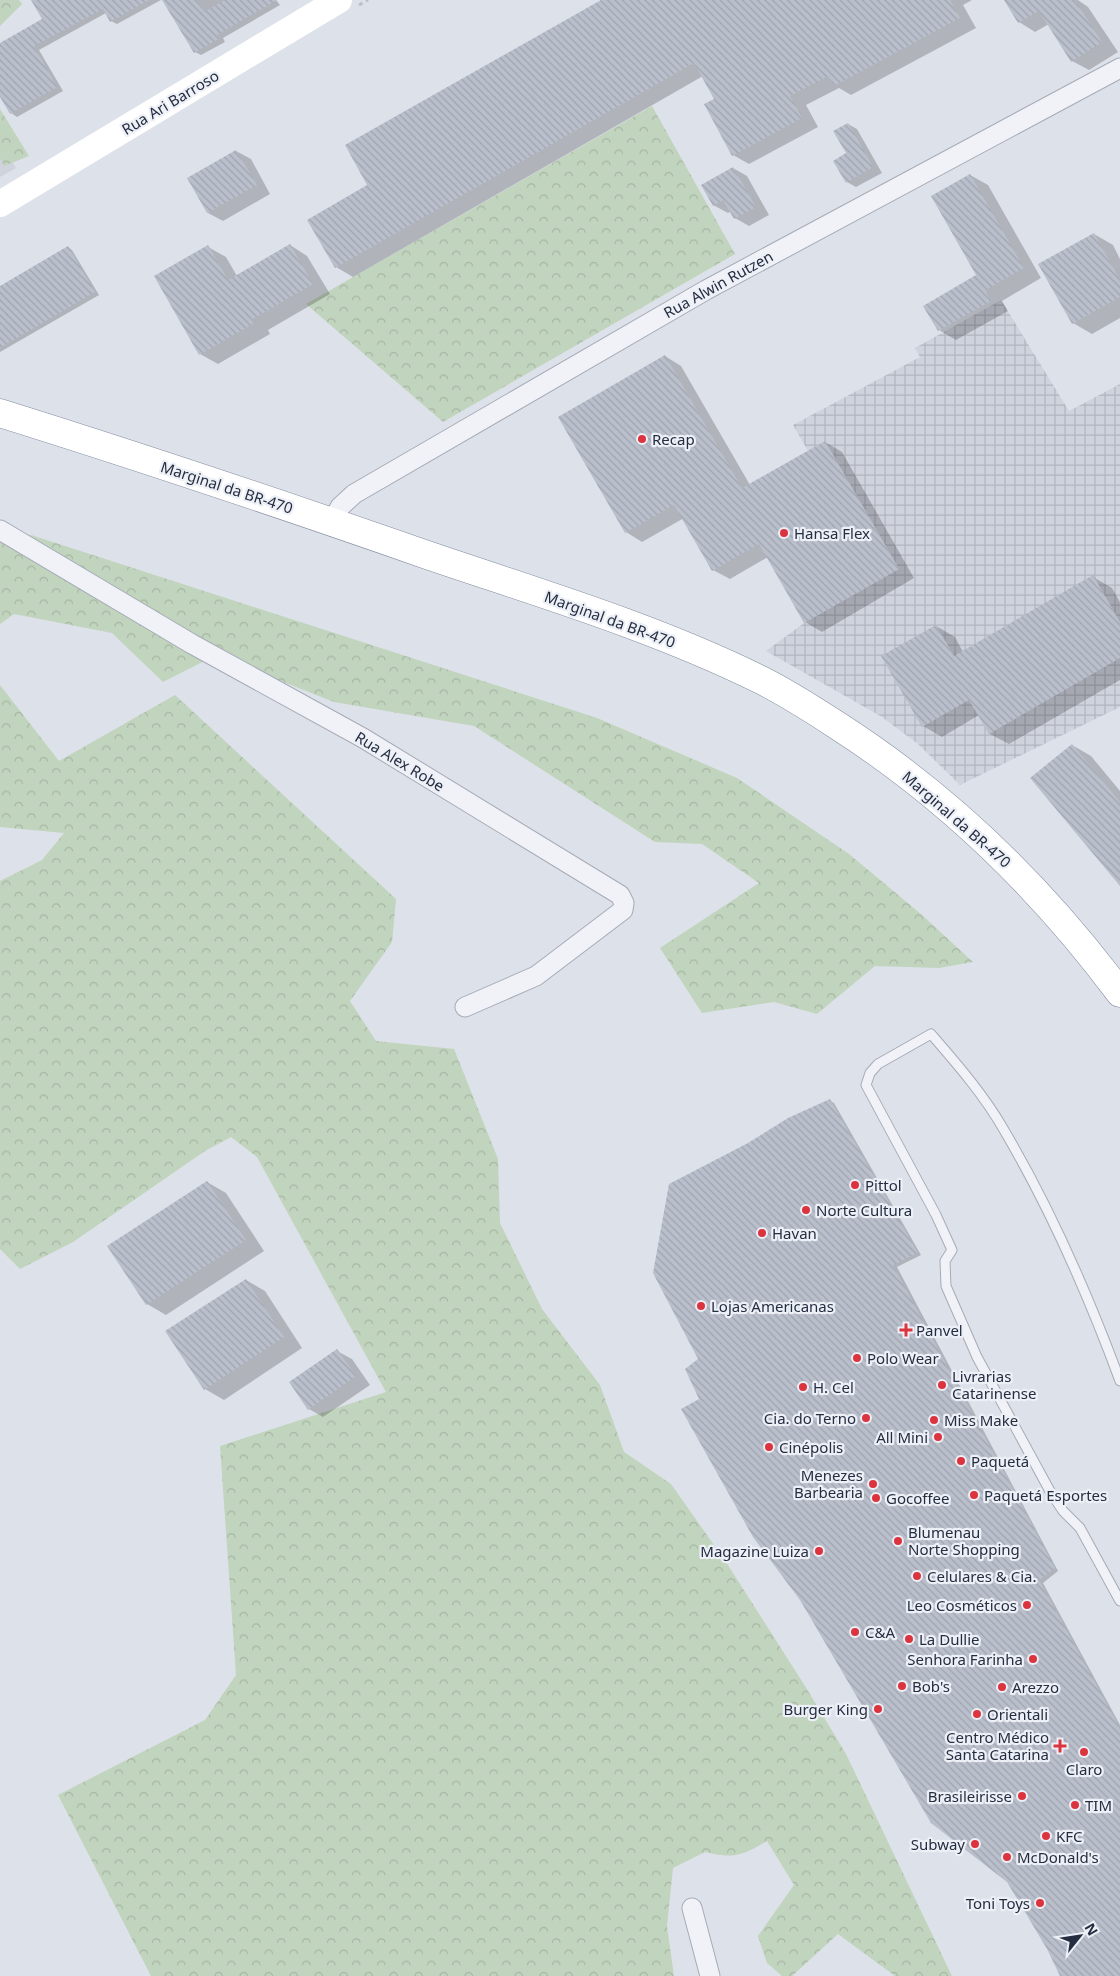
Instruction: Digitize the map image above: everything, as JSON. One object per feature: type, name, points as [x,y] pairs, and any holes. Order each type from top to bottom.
[{"type":"highway","name":"Marginal da BR-470","points":[[0,413],[332,522],[682,645],[783,691],[875,750],[978,833],[1055,914],[1120,993]]},
{"type":"street","name":"Rua Ari Barroso","points":[[0,204],[339,0]]},
{"type":"street","name":"Rua Alwin Rutzen","points":[[332,522],[340,507],[354,494],[530,391],[757,262],[1120,68]]},
{"type":"street","name":"Rua Alex Robe","points":[[0,530],[192,644],[363,738],[620,895],[624,903],[623,910],[536,976],[465,1007]]},
{"type":"street","points":[[692,1908],[710,1976]]},
{"type":"lane","points":[[1120,1381],[1063,1247],[1022,1163],[1003,1129],[959,1067],[931,1034],[878,1064],[870,1074],[866,1085],[936,1215],[952,1250],[945,1261],[946,1286],[961,1321],[978,1357],[1051,1493],[1063,1511],[1080,1528],[1120,1601]]},
{"type":"shaded area","points":[[0,140],[16,168],[0,177]]},
{"type":"shaded area","points":[[1001,300],[1069,411],[1120,384],[1120,707],[960,785],[918,744],[882,717],[766,651],[804,623],[899,569],[825,441],[808,451],[793,425],[920,357],[915,348]]},
{"type":"green space","points":[[0,0],[19,0],[22,4],[0,26]]},
{"type":"green space","points":[[652,106],[735,254],[443,422],[306,304]]},
{"type":"green space","points":[[0,109],[29,156],[4,166],[0,158]]},
{"type":"green space","points":[[31,535],[597,718],[737,778],[849,854],[922,915],[973,962],[939,968],[875,966],[817,1014],[774,1002],[702,1013],[660,948],[759,883],[702,844],[655,842],[474,726],[334,702],[216,655],[163,682],[112,633],[14,614],[0,624],[0,537]]},
{"type":"green space","points":[[0,685],[59,761],[175,695],[396,899],[392,942],[350,1001],[376,1041],[454,1049],[498,1159],[500,1223],[542,1309],[600,1385],[624,1452],[671,1484],[726,1562],[805,1686],[846,1754],[952,1976],[895,1976],[838,1934],[792,1976],[782,1976],[767,1963],[758,1936],[794,1885],[767,1841],[737,1855],[731,1856],[705,1852],[673,1868],[667,1926],[674,1976],[151,1976],[58,1795],[205,1720],[236,1675],[220,1446],[386,1392],[257,1157],[231,1137],[205,1151],[73,1242],[20,1269],[0,1249],[0,881],[42,860],[64,833],[0,827]]},
{"type":"building","points":[[31,0],[149,0],[110,22],[103,9],[34,46],[57,87],[10,114],[0,97],[0,43],[42,19]]},
{"type":"building","points":[[162,0],[197,0],[204,12],[225,0],[277,0],[217,35],[220,38],[194,53]]},
{"type":"building","points":[[601,0],[950,0],[960,18],[834,86],[828,76],[790,96],[802,118],[732,156],[704,104],[714,99],[694,63],[335,268],[307,220],[367,185],[345,145]]},
{"type":"building","points":[[1004,0],[1075,0],[1102,42],[1071,62],[1039,11],[1018,23]]},
{"type":"building","points":[[848,123],[873,167],[846,183],[833,161],[846,153],[833,131]]},
{"type":"building","points":[[236,150],[257,185],[207,213],[187,178]]},
{"type":"building","points":[[733,167],[756,207],[734,219],[723,200],[713,206],[701,185]]},
{"type":"building","points":[[970,174],[1024,268],[985,290],[991,301],[938,331],[923,306],[976,275],[931,196]]},
{"type":"building","points":[[1094,233],[1120,280],[1120,297],[1072,324],[1038,264]]},
{"type":"building","points":[[290,244],[313,284],[251,320],[253,324],[199,355],[154,276],[208,245],[228,280]]},
{"type":"building","points":[[68,246],[95,292],[0,348],[0,286]]},
{"type":"building","points":[[665,355],[742,488],[825,441],[899,569],[804,623],[759,544],[712,571],[674,505],[625,533],[558,417]]},
{"type":"building","points":[[1093,575],[1120,622],[1120,658],[989,734],[969,700],[922,727],[881,656],[936,625],[954,656]]},
{"type":"building","points":[[1072,744],[1120,802],[1120,886],[1030,778]]},
{"type":"building","name":"Blumenau Norte Shopping","points":[[830,1099],[918,1253],[893,1265],[1055,1568],[1039,1580],[1120,1728],[1120,1976],[1060,1976],[1047,1949],[1007,1882],[931,1823],[800,1600],[753,1537],[681,1409],[699,1399],[685,1369],[698,1359],[653,1273],[669,1184],[748,1143],[788,1118]]},
{"type":"building","points":[[207,1181],[246,1240],[146,1305],[107,1246]]},
{"type":"building","points":[[246,1279],[284,1337],[204,1390],[165,1331]]},
{"type":"building","points":[[337,1349],[356,1376],[308,1410],[289,1382]]},
{"type":"place","name":"Recap","points":[[642,439]]},
{"type":"place","name":"Hansa Flex","points":[[784,533]]},
{"type":"place","name":"Pittol","points":[[855,1185]]},
{"type":"place","name":"Norte Cultura","points":[[806,1210]]},
{"type":"place","name":"Havan","points":[[762,1233]]},
{"type":"place","name":"Lojas Americanas","points":[[701,1306]]},
{"type":"place","name":"Panvel","points":[[906,1330]]},
{"type":"place","name":"Polo Wear","points":[[857,1358]]},
{"type":"place","name":"Livrarias Catarinense","points":[[942,1385]]},
{"type":"place","name":"H. Cel","points":[[803,1387]]},
{"type":"place","name":"Cia. do Terno","points":[[866,1418]]},
{"type":"place","name":"Miss Make","points":[[934,1420]]},
{"type":"place","name":"All Mini","points":[[938,1437]]},
{"type":"place","name":"Cinépolis","points":[[769,1447]]},
{"type":"place","name":"Paquetá","points":[[961,1461]]},
{"type":"place","name":"Menezes Barbearia","points":[[873,1484]]},
{"type":"place","name":"Paquetá Esportes","points":[[974,1495]]},
{"type":"place","name":"Gocoffee","points":[[876,1498]]},
{"type":"place","name":"Blumenau Norte Shopping","points":[[898,1541]]},
{"type":"place","name":"Magazine Luiza","points":[[819,1551]]},
{"type":"place","name":"Celulares & Cia.","points":[[917,1576]]},
{"type":"place","name":"Leo Cosméticos","points":[[1027,1605]]},
{"type":"place","name":"C&A","points":[[855,1632]]},
{"type":"place","name":"La Dullie","points":[[909,1639]]},
{"type":"place","name":"Senhora Farinha","points":[[1033,1659]]},
{"type":"place","name":"Bob's","points":[[902,1686]]},
{"type":"place","name":"Arezzo","points":[[1002,1687]]},
{"type":"place","name":"Burger King","points":[[878,1709]]},
{"type":"place","name":"Orientali","points":[[977,1714]]},
{"type":"place","name":"Centro Médico Santa Catarina","points":[[1060,1746]]},
{"type":"place","name":"Claro","points":[[1084,1752]]},
{"type":"place","name":"Brasileirisse","points":[[1022,1796]]},
{"type":"place","name":"TIM","points":[[1075,1805]]},
{"type":"place","name":"KFC","points":[[1046,1836]]},
{"type":"place","name":"Subway","points":[[975,1844]]},
{"type":"place","name":"McDonald's","points":[[1007,1857]]},
{"type":"place","name":"Toni Toys","points":[[1040,1903]]}]
